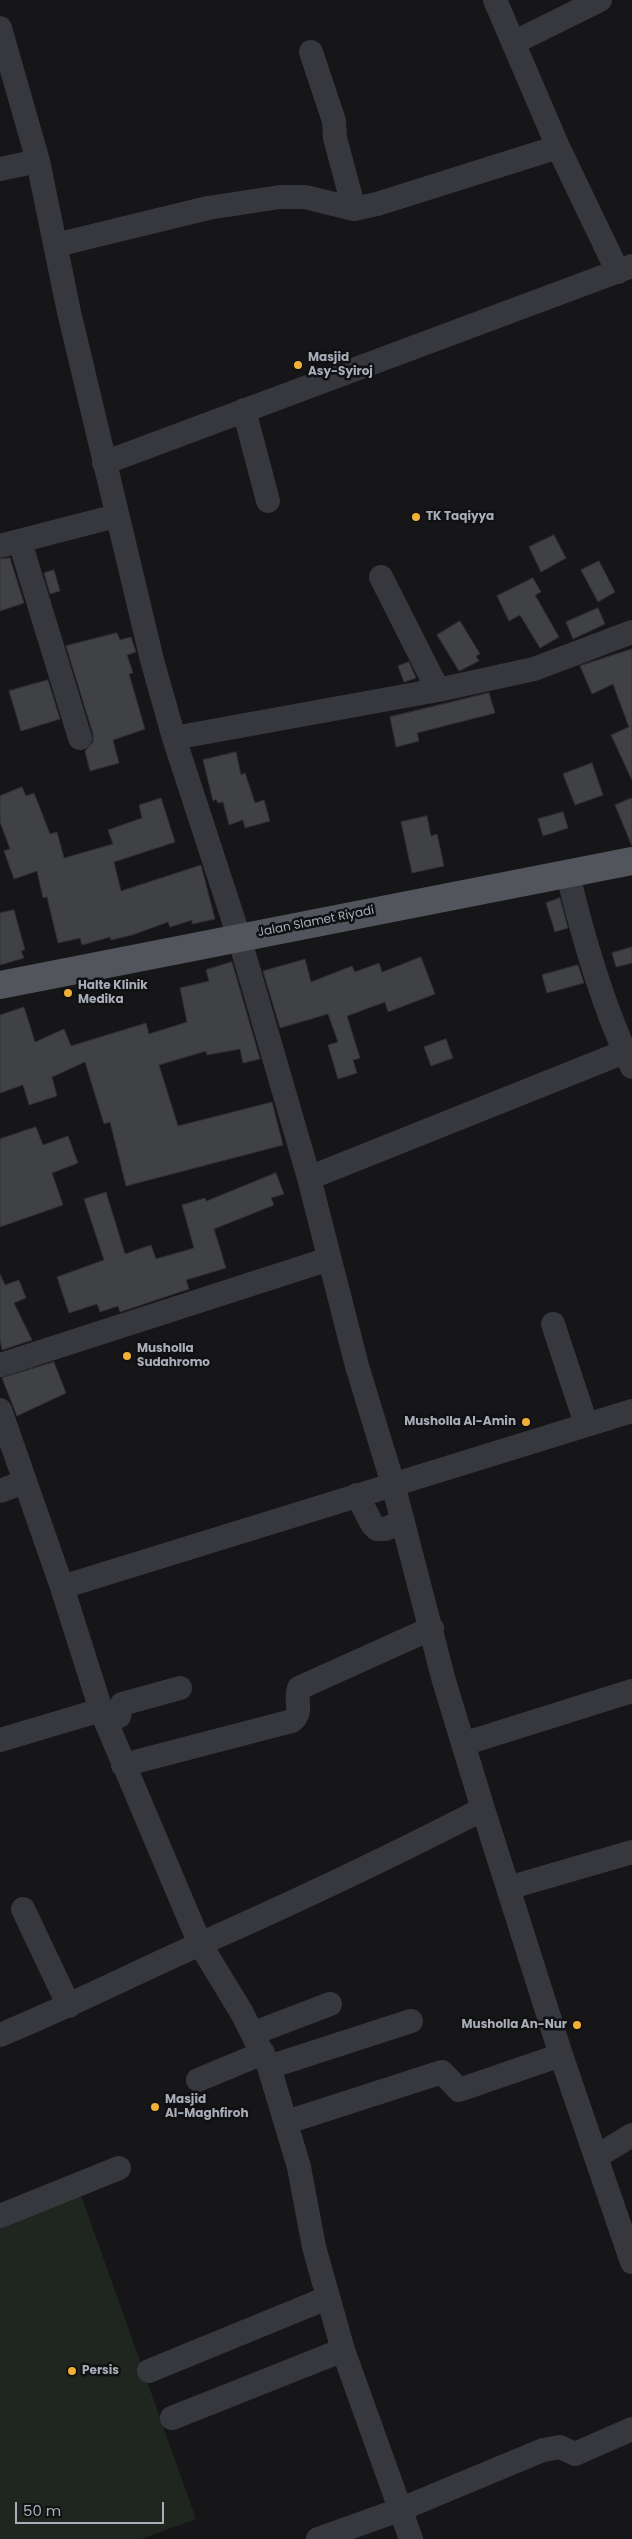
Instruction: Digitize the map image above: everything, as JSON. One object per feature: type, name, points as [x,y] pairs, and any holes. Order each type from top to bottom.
[{"type":"main road","name":"Jalan Slamet Riyadi","points":[[0,985],[632,861]]},
{"type":"street","points":[[104,462],[625,269],[558,147],[515,42],[495,0]]},
{"type":"street","points":[[515,42],[600,0]]},
{"type":"street","points":[[0,28],[38,161],[116,516],[152,660],[174,738],[239,937],[309,1178],[357,1366],[393,1484],[432,1628],[444,1681],[561,2055],[632,2262]]},
{"type":"street","points":[[312,52],[334,121],[335,138],[354,209]]},
{"type":"street","points":[[56,246],[208,208],[280,197],[305,197],[354,209],[472,176],[558,147]]},
{"type":"street","points":[[0,169],[38,161]]},
{"type":"street","points":[[244,410],[268,501]]},
{"type":"street","points":[[80,738],[10,544],[116,516]]},
{"type":"street","points":[[381,577],[438,690]]},
{"type":"street","points":[[174,738],[438,690],[534,669],[632,632]]},
{"type":"street","points":[[309,1178],[628,1059],[582,929],[568,874]]},
{"type":"street","points":[[0,1364],[329,1259]]},
{"type":"street","points":[[553,1324],[586,1424]]},
{"type":"street","points":[[0,1410],[62,1587],[103,1716],[123,1766],[200,1944],[262,2051],[287,2122],[327,2298],[343,2350],[411,2539]]},
{"type":"street","points":[[62,1587],[632,1411]]},
{"type":"street","points":[[0,1491],[24,1482]]},
{"type":"street","points":[[358,1495],[372,1524],[377,1529],[385,1530],[403,1522]]},
{"type":"street","points":[[123,1766],[292,1721],[297,1716],[300,1708],[297,1693],[299,1688],[432,1628]]},
{"type":"street","points":[[0,1740],[103,1716],[119,1716],[122,1704],[180,1688]]},
{"type":"street","points":[[463,1744],[632,1691]]},
{"type":"street","points":[[0,2035],[69,2006],[200,1944],[252,1922],[346,1876],[392,1856],[483,1809]]},
{"type":"street","points":[[508,1888],[632,1852]]},
{"type":"street","points":[[23,1910],[69,2006]]},
{"type":"street","points":[[198,2080],[262,2051],[330,2004]]},
{"type":"street","points":[[262,2051],[411,2021]]},
{"type":"street","points":[[287,2122],[442,2072],[459,2090],[561,2055]]},
{"type":"street","points":[[596,2157],[632,2135]]},
{"type":"street","points":[[0,2216],[119,2168]]},
{"type":"street","points":[[149,2371],[327,2298]]},
{"type":"street","points":[[172,2418],[343,2350]]},
{"type":"street","points":[[318,2539],[399,2510],[543,2450],[560,2447],[575,2454],[632,2429]]},
{"type":"shaded area","name":"Persis","points":[[81,2195],[196,2519],[141,2539],[0,2539],[0,2224]]},
{"type":"building","points":[[554,535],[566,558],[541,572],[529,547]]},
{"type":"building","points":[[10,558],[24,603],[0,611],[0,559]]},
{"type":"building","points":[[599,561],[615,592],[598,602],[581,570]]},
{"type":"building","points":[[54,570],[60,591],[50,594],[44,573]]},
{"type":"building","points":[[533,578],[541,592],[535,595],[559,637],[540,648],[520,615],[509,621],[497,596]]},
{"type":"building","points":[[598,608],[605,624],[573,639],[566,622]]},
{"type":"building","points":[[460,621],[480,654],[476,656],[479,661],[459,671],[437,635]]},
{"type":"building","points":[[117,633],[120,640],[131,637],[136,652],[127,655],[133,673],[129,674],[145,729],[113,740],[119,763],[90,771],[85,751],[93,742],[93,734],[66,646]]},
{"type":"building","points":[[632,649],[632,780],[611,735],[629,727],[613,684],[592,694],[580,666]]},
{"type":"building","points":[[409,662],[416,678],[404,682],[398,666]]},
{"type":"building","points":[[48,680],[60,719],[21,731],[9,691]]},
{"type":"building","points":[[489,693],[495,713],[417,733],[419,741],[396,747],[390,717]]},
{"type":"building","points":[[236,752],[241,775],[245,773],[255,803],[264,800],[270,821],[245,828],[243,820],[229,825],[223,802],[218,803],[216,799],[213,801],[203,760]]},
{"type":"building","points":[[592,763],[603,795],[575,805],[563,774]]},
{"type":"building","points":[[22,787],[26,796],[34,793],[50,834],[57,832],[64,858],[113,844],[108,830],[142,818],[139,805],[161,798],[175,842],[114,862],[121,891],[201,865],[215,919],[192,924],[192,920],[170,927],[168,922],[132,935],[111,940],[110,937],[82,945],[80,938],[58,943],[47,897],[43,898],[37,871],[14,879],[4,851],[10,849],[0,822],[0,796]]},
{"type":"building","points":[[632,798],[632,846],[615,805]]},
{"type":"building","points":[[563,812],[568,828],[543,836],[538,819]]},
{"type":"building","points":[[427,816],[431,836],[437,834],[444,866],[412,873],[401,822]]},
{"type":"building","points":[[560,898],[568,928],[555,932],[546,903]]},
{"type":"building","points":[[14,910],[25,950],[21,951],[24,958],[0,965],[0,913]]},
{"type":"building","points":[[632,947],[632,963],[616,967],[612,953]]},
{"type":"building","points":[[421,957],[435,994],[388,1012],[385,1002],[347,1016],[360,1058],[353,1060],[357,1073],[338,1079],[328,1045],[338,1042],[328,1014],[280,1028],[263,971],[305,959],[311,982],[352,966],[355,972],[379,963],[382,972]]},
{"type":"building","points":[[232,962],[260,1059],[243,1063],[240,1049],[207,1055],[206,1051],[159,1065],[178,1126],[272,1102],[283,1145],[126,1186],[110,1122],[104,1124],[85,1062],[52,1077],[57,1096],[29,1105],[23,1085],[0,1093],[0,1015],[24,1007],[35,1042],[64,1029],[71,1046],[146,1023],[149,1034],[187,1022],[180,988],[209,981],[206,970]]},
{"type":"building","points":[[578,965],[584,983],[547,993],[542,975]]},
{"type":"building","points":[[446,1039],[453,1058],[431,1066],[424,1047]]},
{"type":"building","points":[[36,1127],[43,1145],[68,1136],[78,1163],[52,1173],[63,1205],[0,1227],[0,1139]]},
{"type":"building","points":[[276,1173],[284,1194],[271,1198],[274,1205],[214,1229],[226,1268],[186,1280],[189,1289],[120,1312],[118,1306],[100,1312],[97,1304],[69,1313],[57,1277],[104,1260],[84,1199],[106,1192],[125,1254],[151,1245],[156,1259],[194,1248],[182,1205],[205,1198],[206,1201]]},
{"type":"building","points":[[0,1274],[5,1285],[19,1280],[26,1298],[14,1303],[32,1340],[2,1350],[0,1339]]},
{"type":"building","points":[[54,1362],[66,1393],[17,1416],[2,1378]]},
{"type":"place","name":"Masjid Asy-Syiroj","points":[[298,365]]},
{"type":"place","name":"TK Taqiyya","points":[[416,517]]},
{"type":"place","name":"Halte Klinik Medika","points":[[68,993]]},
{"type":"place","name":"Musholla Sudahromo","points":[[127,1356]]},
{"type":"place","name":"Musholla Al-Amin","points":[[526,1422]]},
{"type":"place","name":"Musholla An-Nur","points":[[577,2025]]},
{"type":"place","name":"Masjid Al-Maghfiroh","points":[[155,2107]]},
{"type":"place","name":"Persis","points":[[72,2371]]}]
